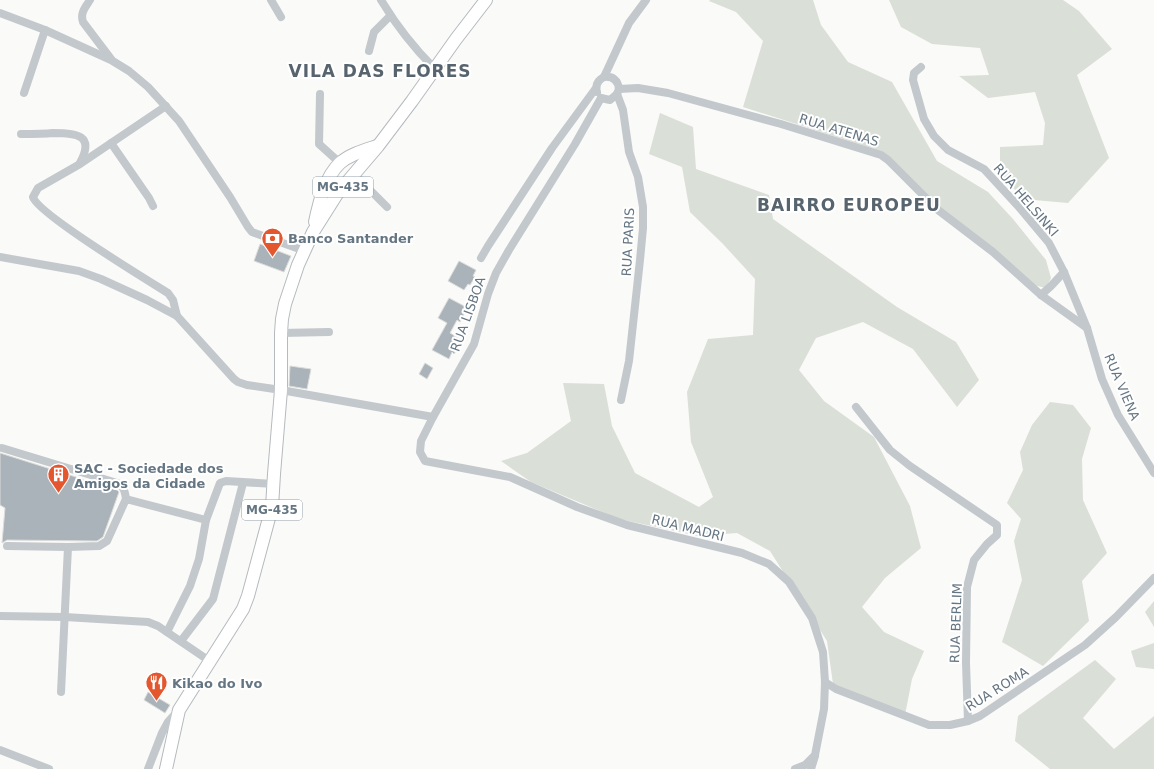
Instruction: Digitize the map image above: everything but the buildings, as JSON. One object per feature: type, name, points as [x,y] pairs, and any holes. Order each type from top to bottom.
[{"type":"main road","name":"MG-435","points":[[166,769],[179,710],[244,609],[272,508],[281,390],[281,333],[285,304],[298,266],[313,232],[337,194],[378,146],[412,101],[434,68],[486,0]]},
{"type":"main road","points":[[313,232],[319,205],[331,176],[340,163],[354,155],[378,146]]},
{"type":"street","points":[[90,0],[82,12],[82,17],[89,30],[111,60]]},
{"type":"street","points":[[271,0],[281,17]]},
{"type":"street","points":[[381,0],[390,16],[421,55],[434,68]]},
{"type":"street","name":"RUA LISBOA","points":[[481,258],[552,148],[596,88],[598,81],[604,76],[629,23],[646,0]]},
{"type":"street","points":[[0,13],[45,30],[111,60],[134,75],[148,87],[179,120],[252,232],[305,251]]},
{"type":"street","points":[[369,51],[374,32],[390,16]]},
{"type":"street","points":[[24,93],[45,30]]},
{"type":"street","name":"RUA HELSINKI","points":[[921,67],[914,72],[913,80],[924,119],[934,136],[948,150],[984,170],[1043,235],[1049,243],[1064,272],[1087,328]]},
{"type":"street","points":[[596,88],[598,95],[601,98],[610,100],[618,92],[618,83],[615,79],[610,76],[604,76]]},
{"type":"street","name":"RUA ATENAS","points":[[618,92],[638,88],[668,93],[781,124],[881,156],[888,160],[938,210],[993,252],[1041,295],[1087,328]]},
{"type":"street","name":"RUA PARIS","points":[[618,92],[623,110],[629,152],[638,177],[644,207],[641,253],[629,361],[621,400]]},
{"type":"street","points":[[320,94],[319,144],[340,163]]},
{"type":"street","name":"RUA LISBOA","points":[[433,417],[474,344],[488,294],[496,273],[579,138],[601,98]]},
{"type":"street","points":[[166,106],[80,164],[38,188],[33,197],[34,200],[63,225],[168,293],[175,305],[177,316]]},
{"type":"street","points":[[21,134],[70,133],[79,135],[85,141],[86,147],[80,164]]},
{"type":"street","points":[[111,143],[153,206]]},
{"type":"street","points":[[354,174],[388,207]]},
{"type":"street","points":[[0,257],[79,271],[101,279],[147,300],[177,316],[238,382],[247,385],[433,417]]},
{"type":"street","points":[[1041,295],[1052,286],[1064,272]]},
{"type":"street","name":"RUA VIENA","points":[[1087,328],[1102,379],[1118,415],[1154,473]]},
{"type":"street","points":[[281,333],[329,332]]},
{"type":"street","name":"RUA BERLIM","points":[[856,407],[890,450],[910,466],[995,523],[998,527],[997,535],[987,544],[974,560],[968,587],[966,664],[968,721]]},
{"type":"street","name":"RUA MADRI","points":[[433,417],[421,441],[420,452],[425,461],[510,477],[577,508],[627,525],[742,553],[769,564],[790,582],[812,618],[823,652],[825,682],[824,709],[811,769]]},
{"type":"street","points":[[2,448],[117,483],[123,487],[126,499],[107,541],[99,546],[7,546]]},
{"type":"street","points":[[167,632],[190,586],[198,559],[206,520],[221,481],[274,484]]},
{"type":"street","points":[[181,641],[213,599],[243,482]]},
{"type":"street","points":[[126,499],[206,520]]},
{"type":"street","points":[[61,692],[68,547]]},
{"type":"street","name":"RUA ROMA","points":[[825,682],[836,689],[929,725],[950,726],[968,721],[980,716],[1085,645],[1116,617],[1154,578]]},
{"type":"street","points":[[0,616],[65,617],[148,622],[158,626],[211,662]]},
{"type":"street","points":[[148,769],[162,733],[168,722],[179,710]]},
{"type":"street","points":[[0,750],[49,769]]},
{"type":"street","points":[[795,769],[805,765],[815,755]]},
{"type":"shaded area","points":[[813,0],[821,25],[848,62],[892,82],[937,161],[988,192],[1013,219],[1046,260],[1051,278],[1046,288],[1029,284],[989,251],[930,208],[874,149],[743,107],[763,41],[736,12],[709,1]]},
{"type":"shaded area","points":[[889,0],[1063,0],[1079,11],[1112,49],[1077,75],[1109,158],[1068,203],[1023,199],[1000,173],[1000,147],[1043,145],[1045,123],[1035,92],[988,98],[959,76],[989,75],[980,48],[932,44],[901,27]]},
{"type":"shaded area","points":[[660,113],[693,127],[696,169],[769,195],[773,219],[897,307],[956,342],[979,380],[957,407],[913,349],[863,322],[816,338],[799,370],[824,401],[874,437],[910,506],[921,548],[885,578],[862,607],[884,632],[924,651],[912,679],[905,715],[834,691],[827,641],[770,551],[737,533],[698,536],[619,519],[531,482],[501,461],[527,453],[571,421],[563,383],[604,384],[612,426],[635,473],[699,507],[713,497],[691,442],[687,392],[708,339],[753,335],[755,279],[723,244],[690,212],[682,167],[649,154]]},
{"type":"shaded area","points":[[1050,402],[1073,405],[1091,428],[1082,459],[1083,500],[1107,553],[1082,581],[1089,621],[1043,666],[1002,642],[1022,580],[1014,541],[1021,519],[1007,503],[1023,470],[1020,452],[1032,425]]},
{"type":"shaded area","points":[[1154,601],[1154,627],[1145,612]]},
{"type":"shaded area","points":[[1154,643],[1154,669],[1136,667],[1131,651]]},
{"type":"shaded area","points":[[1095,660],[1116,679],[1083,718],[1114,749],[1154,716],[1154,769],[1050,769],[1015,741],[1018,716]]},
{"type":"place","name":"Banco Santander","points":[[272,258]]},
{"type":"place","name":"SAC - Sociedade dos Amigos da Cidade","points":[[59,494]]},
{"type":"place","name":"Kikao do Ivo","points":[[157,702]]},
{"type":"district","name":"VILA DAS FLORES","points":[[380,71]]},
{"type":"district","name":"BAIRRO EUROPEU","points":[[849,205]]}]
